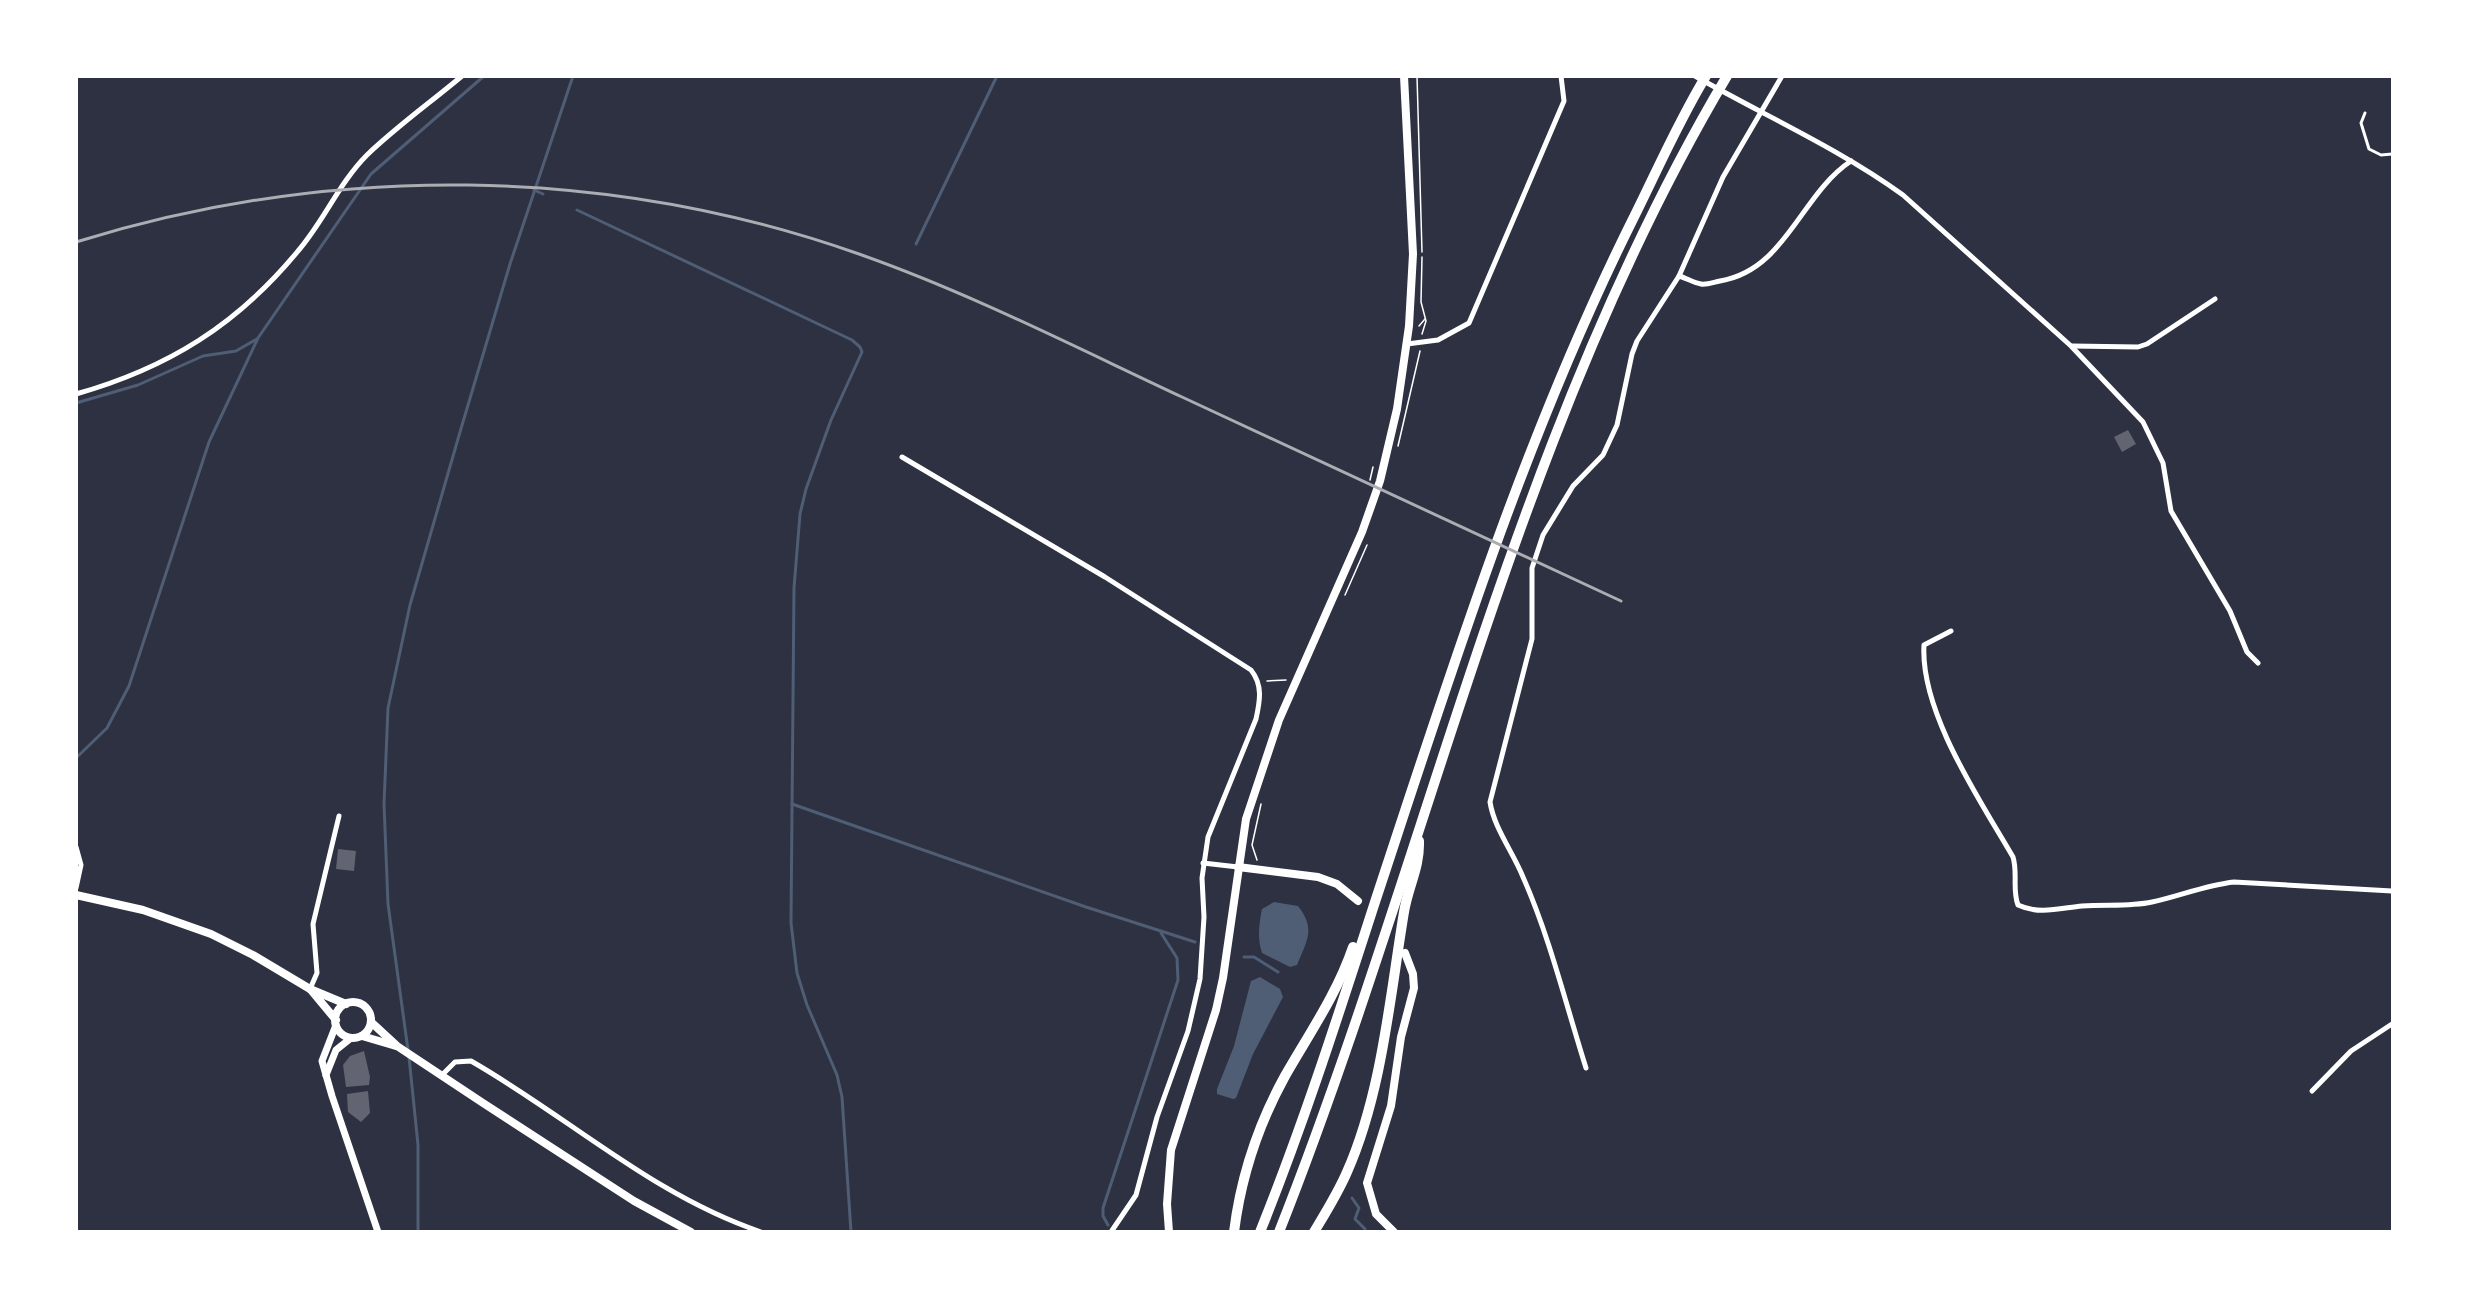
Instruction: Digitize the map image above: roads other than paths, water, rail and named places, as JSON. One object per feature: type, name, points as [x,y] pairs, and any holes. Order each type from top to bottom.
[{"type":"highway","points":[[1260,1232],[1305,1119],[1457,654],[1564,370],[1604,277],[1706,76]]},
{"type":"highway","points":[[1280,1232],[1320,1123],[1486,627],[1580,373],[1657,207],[1727,76]]},
{"type":"highway","points":[[1314,1232],[1348,1170],[1367,1110],[1382,1047],[1405,904],[1419,859],[1418,835]]},
{"type":"highway","points":[[1234,1232],[1244,1176],[1259,1132],[1284,1078],[1345,969],[1364,916],[1374,904]]},
{"type":"main road","points":[[1169,1232],[1171,1150],[1216,1010],[1229,943],[1246,819],[1263,765],[1298,677],[1354,553],[1380,481],[1397,409],[1407,344],[1413,254],[1404,76]]},
{"type":"main road","points":[[1238,867],[1318,877],[1337,884],[1358,901]]},
{"type":"main road","points":[[76,895],[143,910],[211,934],[253,955],[310,989],[346,1004]]},
{"type":"main road","points":[[1394,1232],[1376,1214],[1367,1183],[1391,1106],[1401,1037],[1414,988],[1413,974],[1405,953]]},
{"type":"main road","points":[[310,989],[336,1022],[340,1032],[351,1038],[362,1036],[397,1046]]},
{"type":"main road","points":[[336,1022],[339,1010],[346,1004],[355,1002],[364,1005],[370,1013],[371,1022],[362,1036]]},
{"type":"main road","points":[[371,1022],[397,1046],[634,1201],[691,1232]]},
{"type":"main road","points":[[1168,1219],[1174,1232]]},
{"type":"street","points":[[76,394],[166,361],[209,335],[267,284],[298,252],[368,155],[462,76]]},
{"type":"street","points":[[1407,344],[1438,340],[1469,323],[1564,101],[1561,76]]},
{"type":"street","points":[[1695,76],[1749,107],[1810,136],[1903,195],[2072,346],[2143,422],[2163,463],[2171,511],[2230,611],[2247,652],[2258,663]]},
{"type":"street","points":[[1586,1068],[1539,917],[1523,876],[1499,826],[1492,817],[1490,802],[1532,639],[1532,568],[1543,535],[1573,486],[1603,455],[1617,425],[1634,347],[1679,276],[1723,177],[1782,76]]},
{"type":"street","points":[[1679,276],[1701,284],[1730,279],[1760,264],[1779,249],[1810,201],[1851,161]]},
{"type":"street","points":[[2072,346],[2138,347],[2147,344],[2215,298]]},
{"type":"street","points":[[903,457],[1105,577],[1251,670],[1259,681],[1256,719],[1208,837],[1203,863],[1203,951],[1198,989],[1188,1031],[1157,1117],[1136,1195],[1111,1232]]},
{"type":"street","points":[[1951,632],[1924,645],[1923,660],[1929,686],[1953,754],[2013,857],[2017,870],[2015,896],[2018,905],[2039,910],[2098,904],[2129,905],[2151,902],[2216,884],[2234,882],[2392,891]]},
{"type":"street","points":[[310,989],[317,973],[313,924],[339,816]]},
{"type":"street","points":[[76,847],[81,865],[76,888]]},
{"type":"street","points":[[1203,863],[1238,867]]},
{"type":"street","points":[[336,1022],[322,1061],[378,1232]]},
{"type":"street","points":[[2312,1091],[2351,1051],[2392,1024]]},
{"type":"street","points":[[326,1075],[336,1050],[351,1038]]},
{"type":"street","points":[[442,1075],[454,1062],[471,1061],[632,1169],[699,1207],[761,1232]]},
{"type":"lane","points":[[2365,113],[2361,123],[2369,148],[2380,155],[2392,154]]},
{"type":"water","points":[[1274,902],[1298,906],[1307,921],[1308,935],[1297,965],[1290,967],[1262,953],[1259,931],[1262,909]]},
{"type":"water","points":[[1260,977],[1280,989],[1283,997],[1253,1054],[1236,1098],[1233,1099],[1217,1094],[1217,1089],[1234,1046],[1251,981]]},
{"type":"waterway","points":[[76,758],[107,728],[129,686],[209,442],[258,338],[371,174],[484,76]]},
{"type":"waterway","points":[[408,1050],[388,904],[384,804],[388,708],[410,605],[460,432],[510,264],[573,76]]},
{"type":"waterway","points":[[916,244],[997,76]]},
{"type":"waterway","points":[[534,190],[543,194]]},
{"type":"waterway","points":[[577,210],[852,340],[862,352],[831,420],[806,489],[800,514],[794,588],[791,923],[797,973],[807,1005],[837,1075],[842,1097],[851,1232]]},
{"type":"waterway","points":[[76,403],[138,385],[203,356],[236,351],[257,339]]},
{"type":"waterway","points":[[792,804],[1086,907],[1195,942]]},
{"type":"waterway","points":[[1108,1225],[1103,1216],[1103,1208],[1178,980],[1177,958],[1161,933]]},
{"type":"waterway","points":[[1244,957],[1254,957],[1278,972]]},
{"type":"waterway","points":[[409,1057],[418,1145],[418,1232]]},
{"type":"waterway","points":[[1352,1198],[1359,1208],[1355,1219],[1365,1229]]},
{"type":"railway","points":[[76,242],[173,216],[270,198],[369,188],[469,185],[568,190],[666,203],[763,225],[859,254],[982,303],[1621,601]]}]
